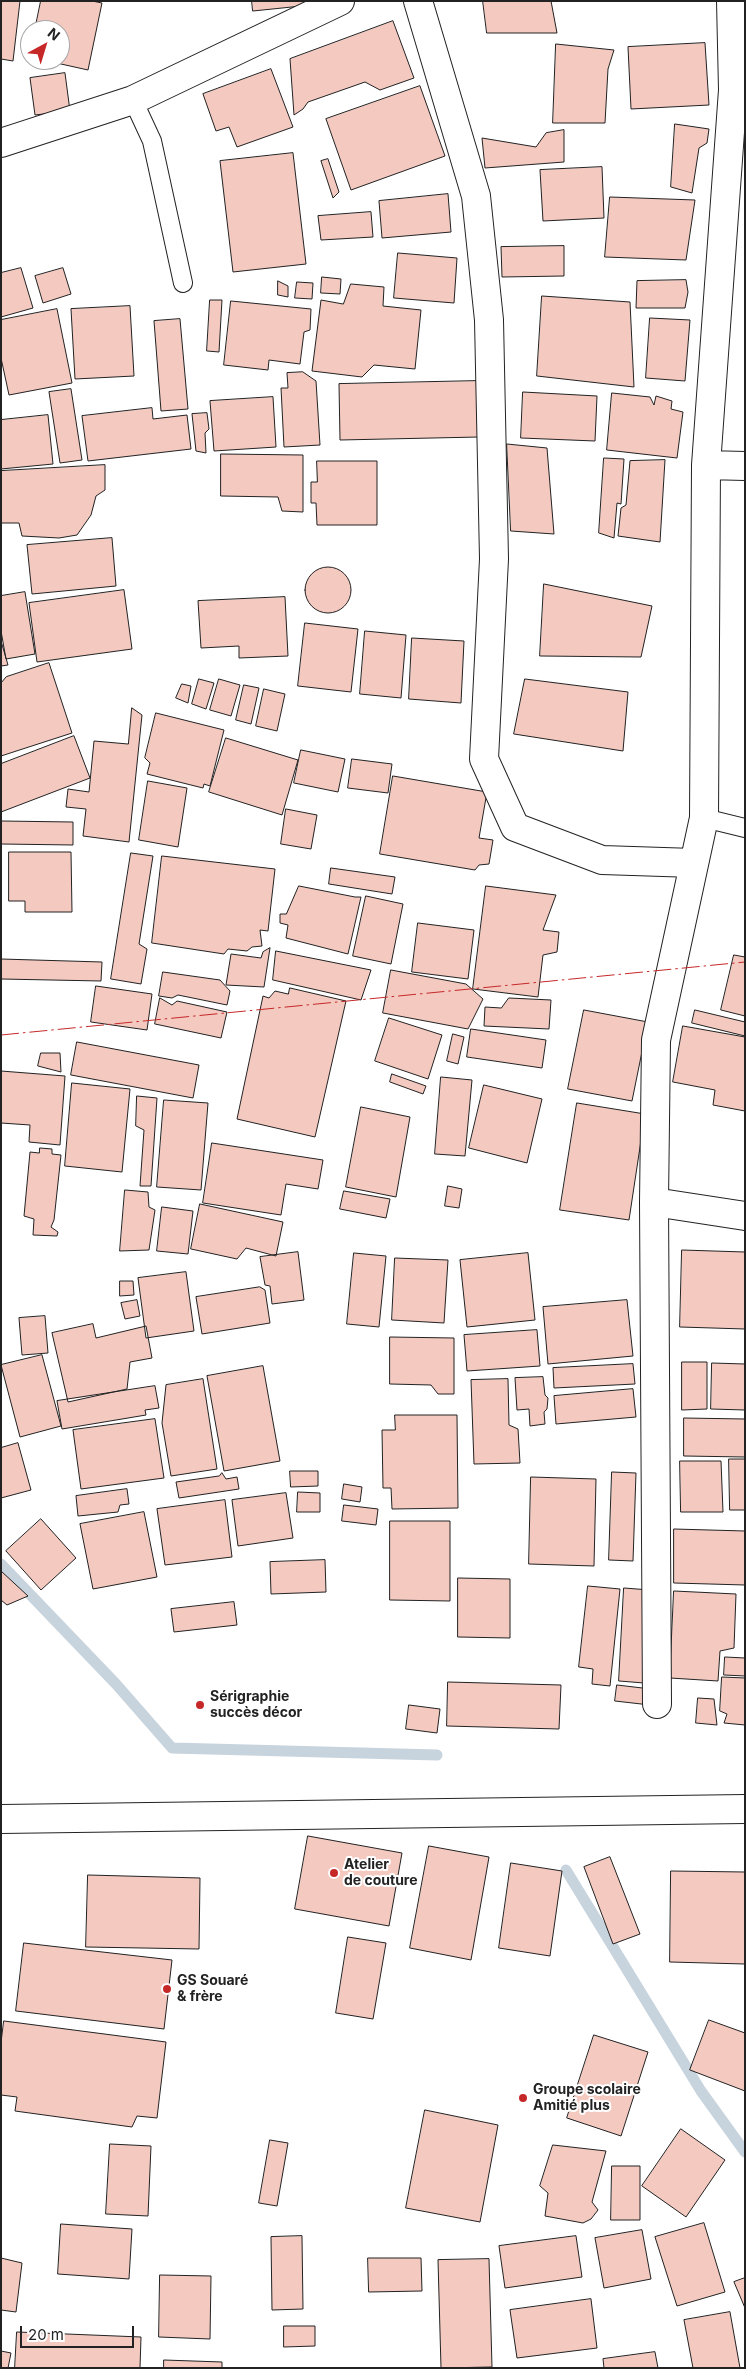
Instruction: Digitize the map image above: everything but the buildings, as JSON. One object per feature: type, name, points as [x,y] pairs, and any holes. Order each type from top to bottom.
[{"type":"street","points":[[1,143],[133,100],[340,1]]},
{"type":"street","points":[[418,1],[476,196],[489,320],[494,559],[484,759],[515,827],[602,860],[694,863]]},
{"type":"street","points":[[658,1704],[654,1202],[656,1040],[704,818],[706,465],[733,90],[731,1]]},
{"type":"street","points":[[706,465],[745,466]]},
{"type":"street","points":[[654,1202],[745,1216]]},
{"type":"street","points":[[1,1819],[745,1810]]},
{"type":"lane","points":[[133,100],[152,141],[183,283]]},
{"type":"lane","points":[[704,818],[745,828]]},
{"type":"waterway","points":[[1,1564],[116,1684],[172,1748],[437,1755]]},
{"type":"waterway","points":[[566,1870],[701,2091],[745,2152]]},
{"type":"power","points":[[1,1035],[745,962]]},
{"type":"place","name":"Sérigraphie succès décor","points":[[200,1705]]},
{"type":"place","name":"Atelier de couture","points":[[334,1873]]},
{"type":"place","name":"GS Souaré & frère","points":[[167,1989]]},
{"type":"place","name":"Groupe scolaire Amitié plus","points":[[523,2098]]}]
